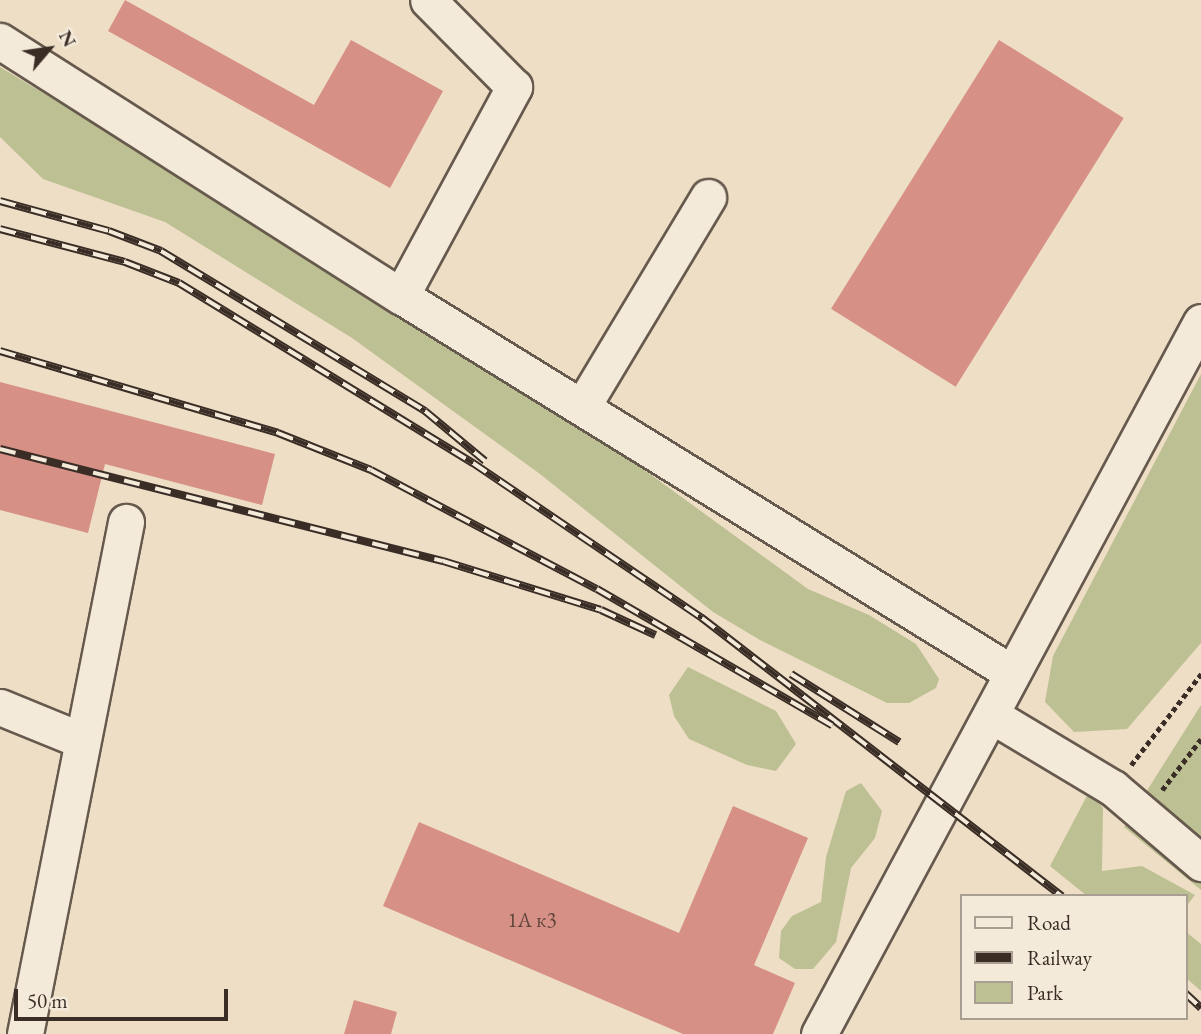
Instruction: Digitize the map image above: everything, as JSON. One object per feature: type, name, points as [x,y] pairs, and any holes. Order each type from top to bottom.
[{"type":"street","points":[[401,296],[514,87],[428,0]]},
{"type":"street","points":[[0,41],[401,296],[1012,673]]},
{"type":"street","points":[[582,407],[708,197]]},
{"type":"street","points":[[819,1034],[1201,322]]},
{"type":"street","points":[[25,1034],[126,522]]},
{"type":"street","points":[[0,707],[81,740]]},
{"type":"street","points":[[991,715],[1113,788],[1201,863]]},
{"type":"path","points":[[1113,788],[1201,674]]},
{"type":"path","points":[[1143,816],[1201,739]]},
{"type":"green space","points":[[0,67],[396,305],[632,461],[808,589],[869,615],[916,644],[939,679],[936,688],[909,703],[887,703],[760,640],[713,612],[540,474],[352,338],[165,222],[43,179],[0,137]]},
{"type":"green space","points":[[1201,374],[1201,643],[1127,729],[1074,732],[1045,702],[1053,656]]},
{"type":"green space","points":[[688,667],[776,711],[796,744],[776,771],[747,765],[689,739],[674,716],[669,695]]},
{"type":"green space","points":[[1201,705],[1201,890],[1124,827]]},
{"type":"green space","points":[[861,783],[882,811],[875,838],[851,868],[836,942],[813,969],[795,969],[779,958],[781,931],[792,916],[821,902],[826,857],[846,791]]},
{"type":"green space","points":[[1090,790],[1103,808],[1102,871],[1142,866],[1195,895],[1187,905],[1187,894],[1085,894],[1050,866]]},
{"type":"green space","points":[[1187,933],[1201,944],[1201,991],[1187,979]]},
{"type":"building","points":[[125,0],[314,105],[351,40],[443,91],[390,188],[108,31]]},
{"type":"building","points":[[999,40],[1124,118],[956,387],[831,309]]},
{"type":"building","points":[[0,382],[275,454],[262,505],[105,464],[88,533],[0,510]]},
{"type":"building","points":[[733,806],[808,838],[754,965],[795,983],[773,1034],[683,1034],[383,906],[419,822],[679,933]]},
{"type":"building","points":[[354,1000],[397,1012],[391,1034],[344,1034]]},
{"type":"railway","points":[[0,201],[109,231],[161,251],[425,411],[485,461]]},
{"type":"railway","points":[[0,229],[125,262],[179,283],[473,463],[702,618],[1059,894]]},
{"type":"railway","points":[[0,351],[278,433],[371,470],[597,589],[832,725]]},
{"type":"railway","points":[[0,449],[443,561],[601,610],[655,635]]},
{"type":"railway","points":[[791,674],[899,742]]},
{"type":"railway","points":[[1187,995],[1201,1008]]}]
